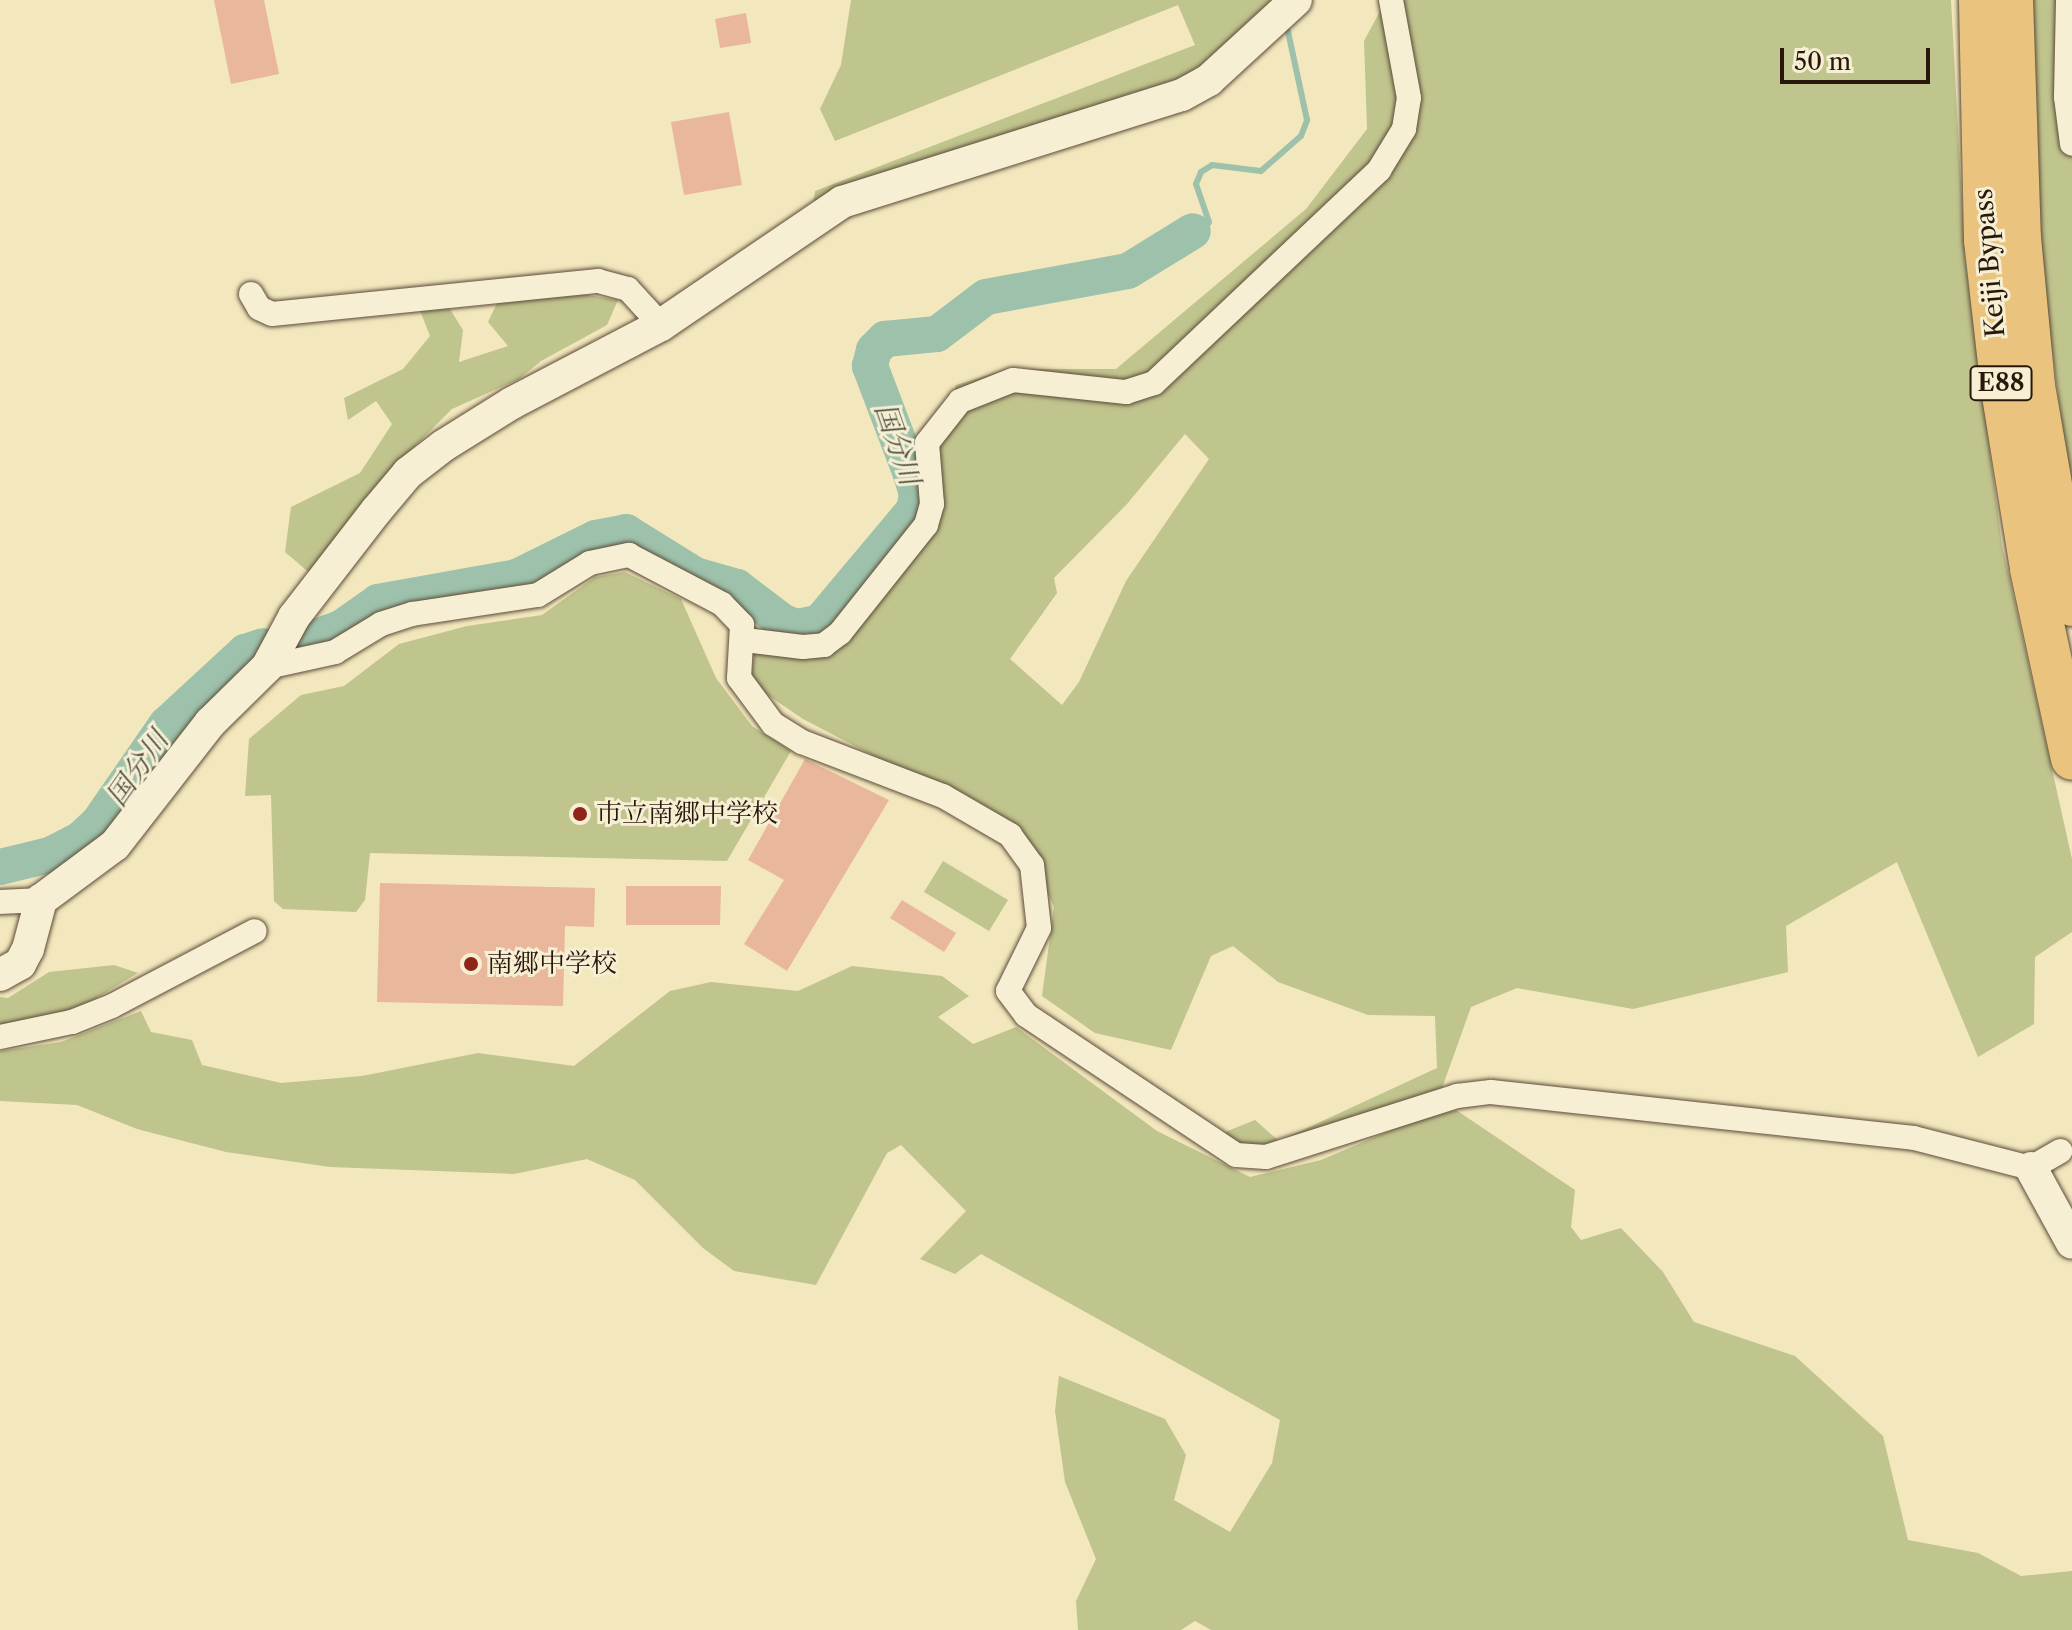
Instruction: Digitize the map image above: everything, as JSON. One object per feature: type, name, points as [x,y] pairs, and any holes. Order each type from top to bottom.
[{"type":"highway","name":"Keiji Bypass","points":[[1980,0],[1985,240],[2002,389],[2031,569],[2072,759]]},
{"type":"highway","name":"Keiji Bypass","points":[[2012,0],[2012,111],[2030,341],[2072,605]]},
{"type":"street","points":[[0,902],[41,900],[115,845],[210,723],[267,667],[310,594],[408,473],[483,420],[661,325],[842,202],[1182,95],[1209,80],[1296,0]]},
{"type":"street","points":[[745,640],[803,647],[824,645],[840,633],[926,525],[932,504],[927,443],[960,401],[1013,380],[1126,392],[1154,383],[1379,170],[1404,129],[1409,98],[1391,0]]},
{"type":"street","points":[[2068,0],[2066,97],[2072,144]]},
{"type":"street","points":[[251,294],[259,308],[272,314],[598,281],[628,289],[661,325]]},
{"type":"street","points":[[267,667],[335,652],[381,624],[412,614],[538,595],[590,563],[617,554],[629,555],[722,604],[742,625],[745,640],[739,678],[773,724],[802,742],[943,796],[1010,835],[1032,865],[1039,928],[1008,991],[1026,1015],[1236,1155],[1266,1157],[1457,1096],[1491,1092],[1914,1138],[2031,1168],[2061,1151]]},
{"type":"street","points":[[0,975],[20,964],[28,949],[41,900]]},
{"type":"street","points":[[0,1037],[85,1017],[255,931]]},
{"type":"street","points":[[2031,1168],[2072,1243]]},
{"type":"green space","points":[[851,0],[1272,0],[1241,40],[1200,77],[813,204],[815,191],[1195,45],[1178,5],[835,141],[820,109],[841,65]]},
{"type":"green space","points":[[1386,0],[1951,0],[1965,259],[2002,545],[2072,859],[2072,932],[2035,957],[2034,1024],[1978,1057],[1897,862],[1786,926],[1788,972],[1633,1009],[1517,988],[1471,1007],[1441,1091],[1266,1151],[1236,1146],[1225,1132],[1255,1120],[1279,1141],[1437,1068],[1435,1016],[1368,1015],[1278,982],[1233,946],[1211,956],[1171,1050],[1095,1033],[1042,996],[1054,907],[1018,831],[803,719],[750,683],[754,655],[764,648],[827,648],[938,518],[936,457],[956,385],[1008,369],[1116,369],[1306,209],[1367,129],[1364,41]],"holes":[[[1185,434],[1209,459],[1126,581],[1079,682],[1062,705],[1010,659],[1057,593],[1054,578],[1127,504]]]},
{"type":"green space","points":[[2028,0],[2072,0],[2072,502],[2033,203]]},
{"type":"green space","points":[[582,294],[618,300],[607,325],[541,361],[519,379],[452,409],[407,454],[312,575],[285,552],[291,507],[360,473],[392,424],[376,401],[348,420],[344,398],[403,369],[430,336],[419,308],[448,306],[463,330],[459,362],[508,346],[488,322],[498,301]]},
{"type":"green space","points":[[625,572],[681,599],[716,678],[752,726],[791,751],[727,861],[370,853],[365,900],[356,912],[283,909],[274,901],[271,795],[245,796],[249,739],[301,695],[344,686],[399,644],[467,626],[542,615],[595,577]]},
{"type":"green space","points":[[943,861],[1008,900],[989,931],[924,892]]},
{"type":"green space","points":[[114,965],[138,973],[88,1003],[42,1022],[0,1029],[0,997],[8,998],[49,972]]},
{"type":"green space","points":[[852,966],[942,976],[969,996],[938,1017],[973,1044],[1016,1027],[1157,1131],[1250,1177],[1321,1160],[1420,1118],[1456,1110],[1575,1190],[1571,1227],[1581,1240],[1621,1228],[1663,1272],[1694,1322],[1795,1356],[1883,1436],[1908,1540],[1978,1553],[2021,1576],[2072,1571],[2072,1630],[1211,1630],[1195,1621],[1181,1630],[1078,1630],[1076,1601],[1096,1559],[1065,1482],[1055,1411],[1059,1376],[1165,1419],[1186,1455],[1174,1500],[1230,1532],[1272,1463],[1280,1420],[981,1254],[955,1274],[920,1259],[966,1211],[901,1145],[887,1153],[816,1285],[734,1271],[703,1248],[635,1180],[587,1159],[514,1174],[330,1167],[226,1152],[137,1129],[77,1105],[0,1101],[0,1051],[61,1042],[141,1011],[151,1032],[192,1040],[202,1065],[281,1083],[362,1076],[478,1053],[574,1066],[670,991],[711,982],[798,991]]},
{"type":"building","points":[[214,0],[264,0],[279,74],[231,84]]},
{"type":"building","points":[[746,13],[751,43],[720,48],[715,19]]},
{"type":"building","points":[[729,112],[742,185],[684,195],[671,122]]},
{"type":"building","points":[[805,759],[889,800],[787,971],[744,944],[784,880],[748,860]]},
{"type":"building","name":"南郷中学校","points":[[380,883],[595,888],[594,927],[565,926],[563,1006],[377,1002]]},
{"type":"building","points":[[626,886],[721,886],[720,925],[626,925]]},
{"type":"building","points":[[902,900],[956,933],[944,952],[890,918]]},
{"type":"waterway","name":"国分川","points":[[1193,231],[1204,230],[1209,222],[1196,184],[1201,172],[1212,165],[1261,171],[1301,136],[1307,120],[1288,31]]},
{"type":"waterway","name":"国分川","points":[[294,645],[341,628],[378,602],[517,577],[596,538],[626,532],[695,575],[737,587],[783,622],[797,627],[820,622],[914,510],[917,494],[911,474],[870,366],[874,350],[885,339],[937,334],[986,297],[1128,271],[1193,231]]},
{"type":"waterway","name":"国分川","points":[[0,867],[50,855],[81,839],[99,822],[166,725],[245,652],[263,646]]},
{"type":"place","name":"市立南郷中学校","points":[[580,814]]},
{"type":"place","name":"南郷中学校","points":[[471,964]]}]
